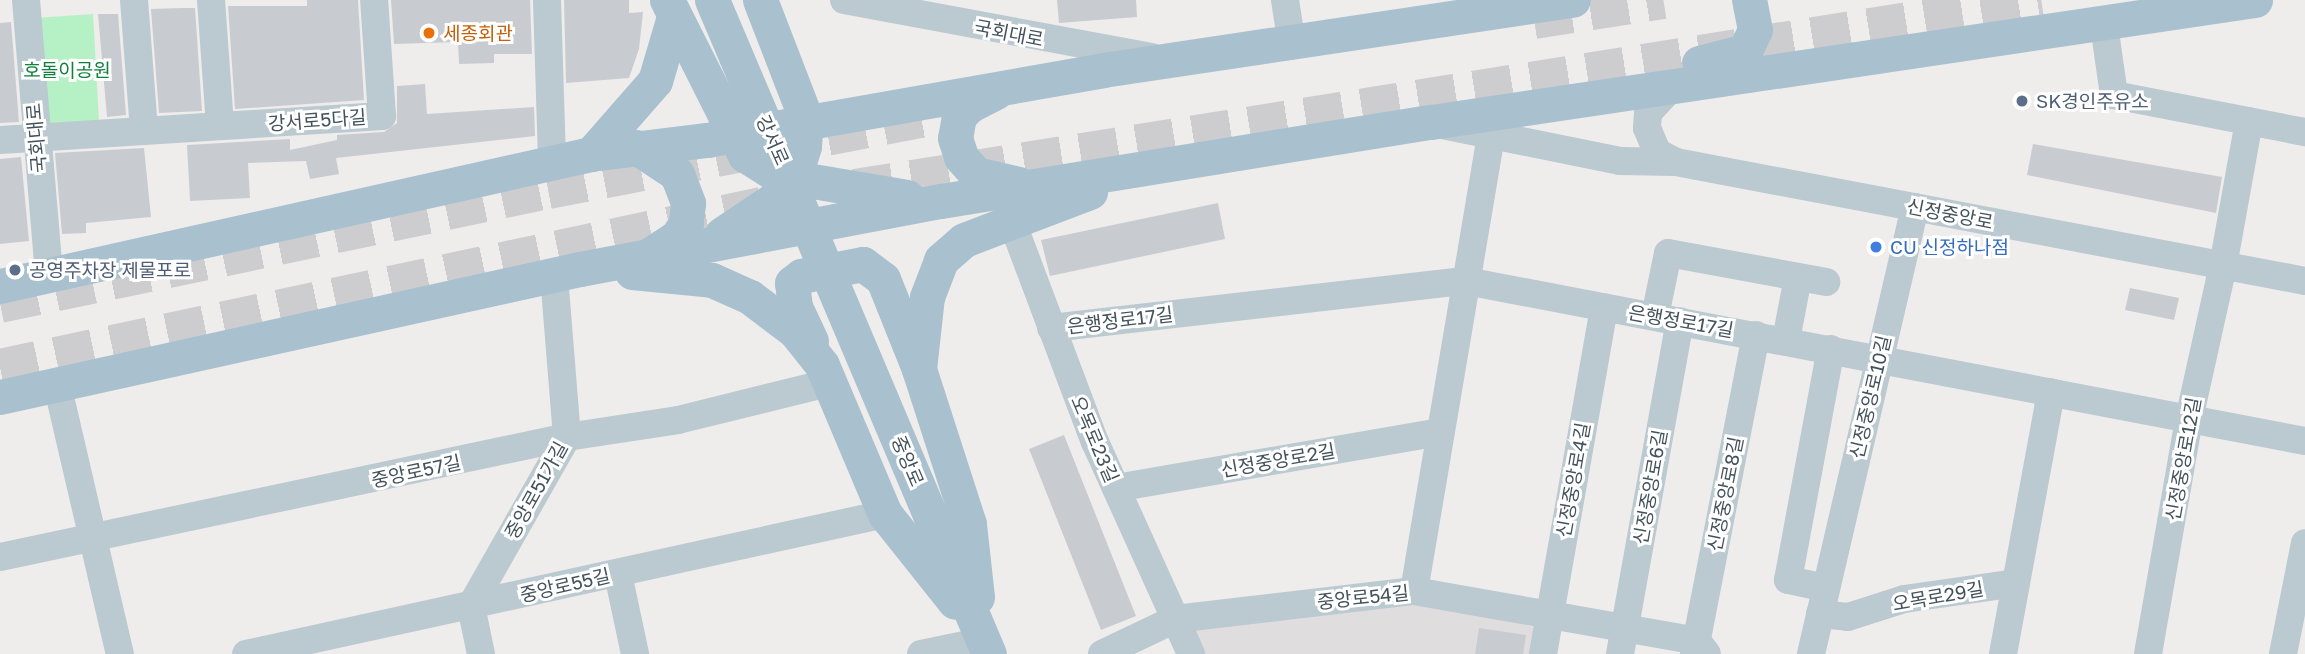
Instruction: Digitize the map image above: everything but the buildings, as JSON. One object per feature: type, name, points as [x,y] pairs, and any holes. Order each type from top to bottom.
[{"type":"main road","name":"강서로","points":[[712,0],[833,281]]},
{"type":"main road","points":[[704,245],[756,213],[790,178],[804,146],[803,109],[760,0]]},
{"type":"main road","points":[[1595,98],[1629,75],[1734,57],[1745,51],[1755,30],[1749,0]]},
{"type":"main road","points":[[0,397],[651,254],[941,201],[1431,122],[2104,25],[2255,0]]},
{"type":"main road","points":[[0,286],[552,162],[732,133],[803,109],[871,109],[1560,1]]},
{"type":"main road","points":[[591,154],[655,81],[670,8]]},
{"type":"main road","points":[[670,8],[745,155],[790,178],[941,201]]},
{"type":"main road","points":[[704,77],[742,93],[759,92],[783,55]]},
{"type":"main road","points":[[1009,86],[970,105],[959,116],[955,138],[961,157],[976,174],[1031,186]]},
{"type":"main road","points":[[636,147],[677,174],[688,203],[686,223],[677,237],[651,254]]},
{"type":"main road","points":[[919,369],[928,297],[941,260],[964,240],[1011,219],[1156,165]]},
{"type":"main road","points":[[863,264],[883,279],[919,369],[969,524],[984,643],[885,514],[827,374],[794,307],[792,282],[801,276],[863,264]]},
{"type":"main road","points":[[567,272],[712,280],[750,297],[795,331],[827,374]]},
{"type":"main road","name":"중앙로","points":[[833,281],[984,643]]},
{"type":"street","name":"국회대로","points":[[26,0],[35,137],[49,275]]},
{"type":"street","points":[[134,0],[144,131]]},
{"type":"street","points":[[211,0],[220,126]]},
{"type":"street","name":"강서로5다길","points":[[0,140],[382,116],[374,0]]},
{"type":"street","points":[[547,0],[552,162]]},
{"type":"street","name":"국회대로","points":[[844,0],[1175,60]]},
{"type":"street","points":[[1285,0],[1292,45]]},
{"type":"street","points":[[2104,25],[2114,95],[2305,132]]},
{"type":"street","points":[[1672,87],[1648,113],[1647,128],[1657,152],[1676,162]]},
{"type":"street","name":"신정중앙로12길","points":[[2148,654],[2189,419],[2223,266],[2249,121]]},
{"type":"street","name":"신정중앙로","points":[[1431,122],[1491,137],[1620,161],[1676,162],[2305,281]]},
{"type":"street","points":[[1414,591],[1491,137]]},
{"type":"street","name":"신정중앙로10길","points":[[1811,654],[1915,207]]},
{"type":"street","name":"오목로23길","points":[[1011,219],[1051,328],[1116,488],[1191,654]]},
{"type":"street","name":"신정중앙로6길","points":[[1622,642],[1667,318],[1668,253],[1812,279],[1786,340]]},
{"type":"street","name":"중앙로51가길","points":[[471,606],[567,437],[567,272]]},
{"type":"street","name":"은행정로17길","points":[[1051,328],[1465,281],[1786,340],[2305,441]]},
{"type":"street","name":"신정중앙로4길","points":[[1543,654],[1604,307]]},
{"type":"street","name":"신정중앙로8길","points":[[1699,650],[1756,335]]},
{"type":"street","points":[[1823,601],[1788,580],[1831,349]]},
{"type":"street","name":"중앙로57길","points":[[0,557],[567,437],[678,420],[827,374]]},
{"type":"street","points":[[57,384],[120,654]]},
{"type":"street","name":"오목로29길","points":[[2003,654],[2051,392]]},
{"type":"street","name":"신정중앙로2길","points":[[1116,488],[1440,432]]},
{"type":"street","name":"중앙로55길","points":[[246,654],[329,645],[471,606],[885,514]]},
{"type":"street","points":[[2283,654],[2305,543]]},
{"type":"street","points":[[618,573],[635,654]]},
{"type":"street","name":"오목로29길","points":[[1823,601],[1848,617],[1904,599],[2016,583]]},
{"type":"street","name":"중앙로54길","points":[[1102,654],[1175,619],[1414,591],[1549,617],[1622,642],[1699,650]]},
{"type":"street","points":[[471,606],[481,654]]},
{"type":"street","points":[[922,654],[984,643]]},
{"type":"shaded area","points":[[1413,602],[1535,627],[1531,654],[1204,654],[1192,628]]},
{"type":"green space","name":"호돌이공원","points":[[93,14],[99,121],[41,125],[35,18]]},
{"type":"tunnel","points":[[1534,20],[1663,0]]},
{"type":"tunnel","points":[[855,188],[2041,0]]},
{"type":"tunnel","points":[[0,304],[548,190],[925,118]]},
{"type":"tunnel","points":[[0,368],[775,203]]},
{"type":"place","name":"세종회관","points":[[429,33]]},
{"type":"place","name":"SK경인주유소","points":[[2022,101]]},
{"type":"place","name":"CU 신정하나점","points":[[1876,247]]},
{"type":"place","name":"공영주차장 제물포로","points":[[15,270]]}]
